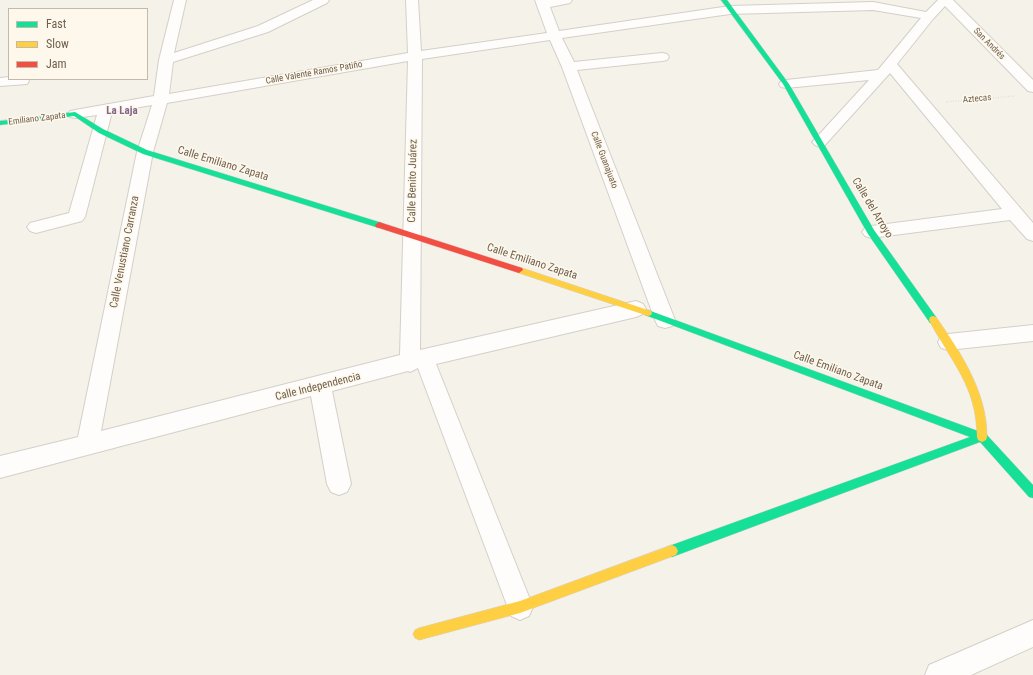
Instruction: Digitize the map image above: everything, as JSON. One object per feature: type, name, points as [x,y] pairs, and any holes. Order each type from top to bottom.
[{"type":"street","name":"Calle Venustiano Carranza","points":[[88,445],[145,152],[161,99],[166,60],[180,0]]},
{"type":"street","points":[[166,60],[263,28],[323,0]]},
{"type":"street","name":"Calle Benito Juárez","points":[[412,0],[415,56],[412,235],[417,361]]},
{"type":"street","points":[[542,2],[566,0]]},
{"type":"street","points":[[820,142],[886,69],[929,16],[945,0]]},
{"type":"street","name":"San Andrés","points":[[945,0],[1033,88]]},
{"type":"street","name":"Calle Guanajuato","points":[[542,2],[554,35],[569,67],[665,320]]},
{"type":"street","name":"Calle Valente Ramos Patiño","points":[[75,114],[727,5],[873,6],[929,16]]},
{"type":"street","name":"Calle del Arroyo","points":[[727,5],[786,84],[871,232],[948,342],[973,390],[981,414],[982,436]]},
{"type":"street","points":[[569,67],[662,57]]},
{"type":"street","points":[[786,84],[886,69]]},
{"type":"street","points":[[886,69],[922,104],[1033,235]]},
{"type":"street","points":[[0,82],[22,81]]},
{"type":"street","points":[[36,227],[76,217],[106,109]]},
{"type":"street","name":"Calle Emiliano Zapata","points":[[75,114],[101,131],[145,152],[412,235],[636,309],[982,436]]},
{"type":"street","name":"Emiliano Zapata","points":[[0,123],[75,114]]},
{"type":"street","points":[[871,232],[1015,213]]},
{"type":"street","name":"Calle Independencia","points":[[0,467],[417,361],[636,309]]},
{"type":"street","points":[[948,342],[1033,333]]},
{"type":"street","points":[[417,361],[520,607]]},
{"type":"street","points":[[320,386],[339,484]]},
{"type":"street","points":[[419,634],[520,607],[982,436],[1033,494]]},
{"type":"street","points":[[939,675],[1033,633]]},
{"type":"path","name":"Aztecas","points":[[922,104],[1017,96]]},
{"type":"traffic: fast","points":[[724,0],[786,84],[871,232],[933,320]]},
{"type":"traffic: fast","points":[[0,123],[75,114],[101,131],[145,152],[379,225]]},
{"type":"traffic: fast","points":[[648,313],[982,437],[1033,493]]},
{"type":"traffic: fast","points":[[672,551],[982,437]]},
{"type":"traffic: slow","points":[[519,270],[648,313]]},
{"type":"traffic: slow","points":[[933,320],[954,353],[974,392],[981,415],[982,437]]},
{"type":"traffic: slow","points":[[419,634],[520,607],[672,551]]},
{"type":"traffic: jam","points":[[379,225],[519,270]]},
{"type":"district","name":"La Laja","points":[[122,111]]}]
